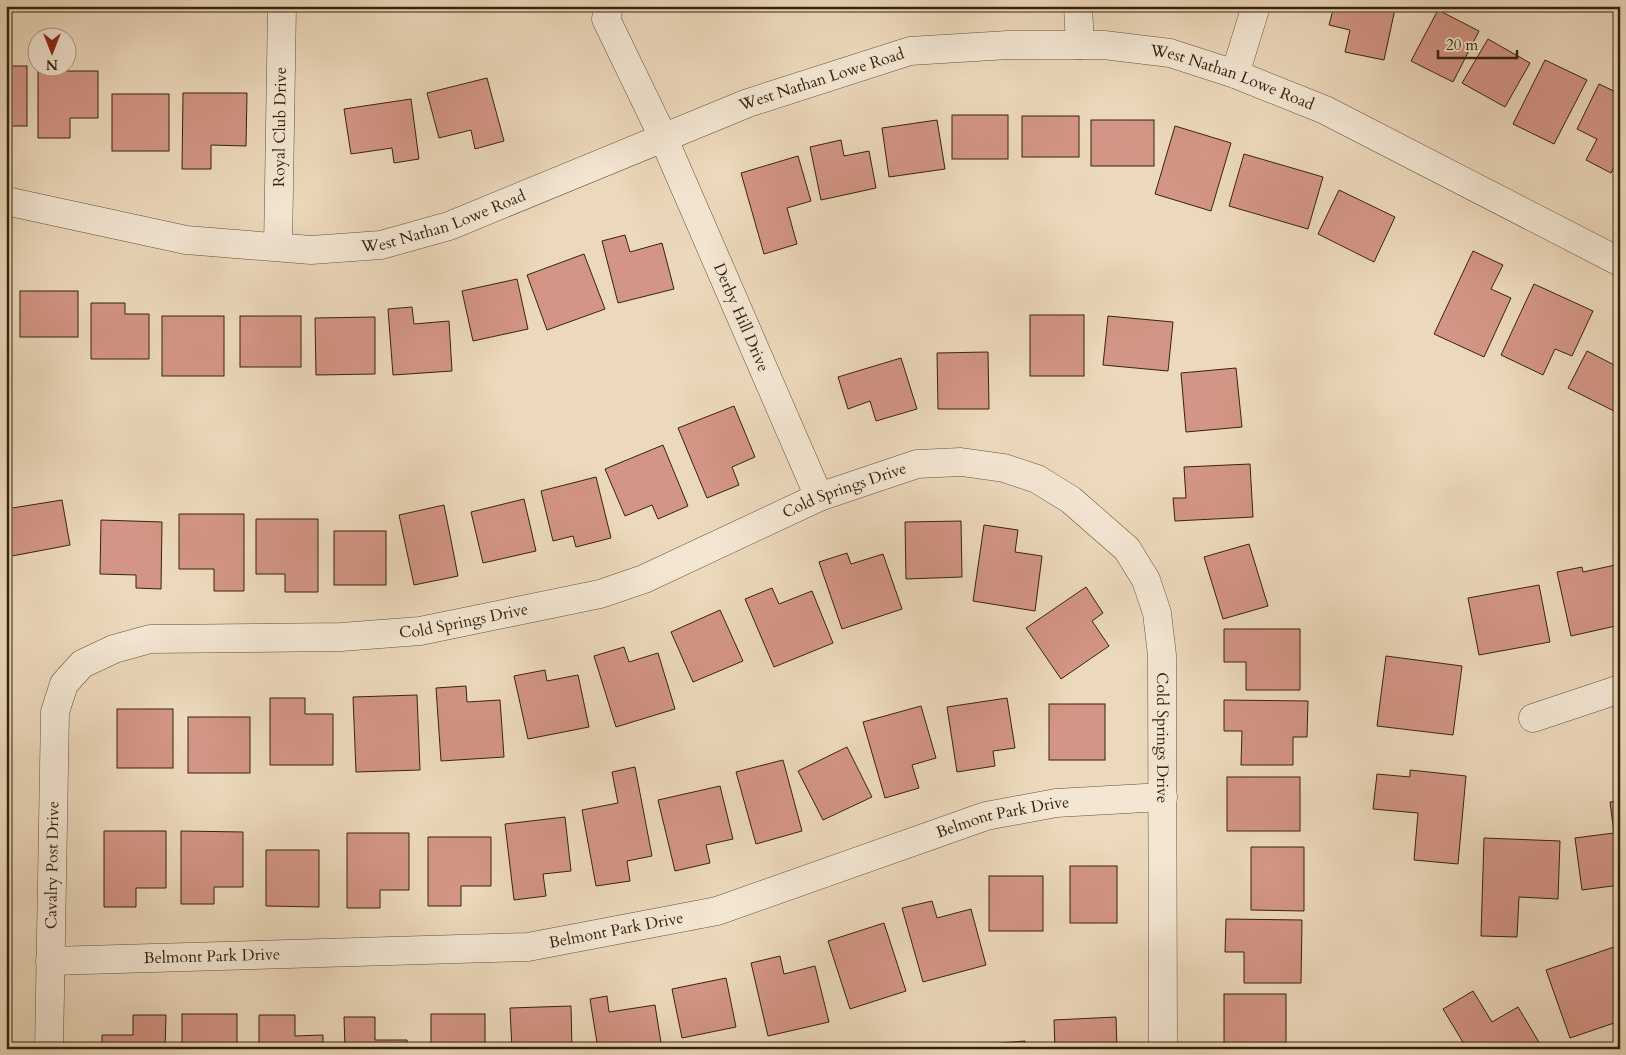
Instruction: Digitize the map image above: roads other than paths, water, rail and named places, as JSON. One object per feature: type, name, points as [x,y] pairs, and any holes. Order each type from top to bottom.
[{"type":"street","name":"Royal Club Drive","points":[[278,247],[282,6]]},
{"type":"street","name":"Derby Hill Drive","points":[[609,6],[606,19],[663,137],[819,497]]},
{"type":"street","points":[[1078,6],[1080,45]]},
{"type":"street","points":[[1235,74],[1256,6]]},
{"type":"street","name":"West Nathan Lowe Road","points":[[6,200],[186,240],[311,250],[381,245],[449,226],[748,103],[910,51],[1008,45],[1104,45],[1170,53],[1235,74],[1325,110],[1620,262]]},
{"type":"street","name":"Cold Springs Drive","points":[[64,684],[82,664],[114,649],[150,639],[341,637],[420,631],[600,594],[644,579],[819,497],[917,464],[961,462],[1004,468],[1037,479],[1072,500],[1127,549],[1146,580],[1157,613],[1162,655],[1163,1049]]},
{"type":"street","name":"Cavalry Post Drive","points":[[49,1049],[55,712],[64,684]]},
{"type":"street","points":[[1533,718],[1620,689]]},
{"type":"street","name":"Belmont Park Drive","points":[[50,961],[528,947],[717,911],[986,816],[1056,803],[1163,797]]}]
